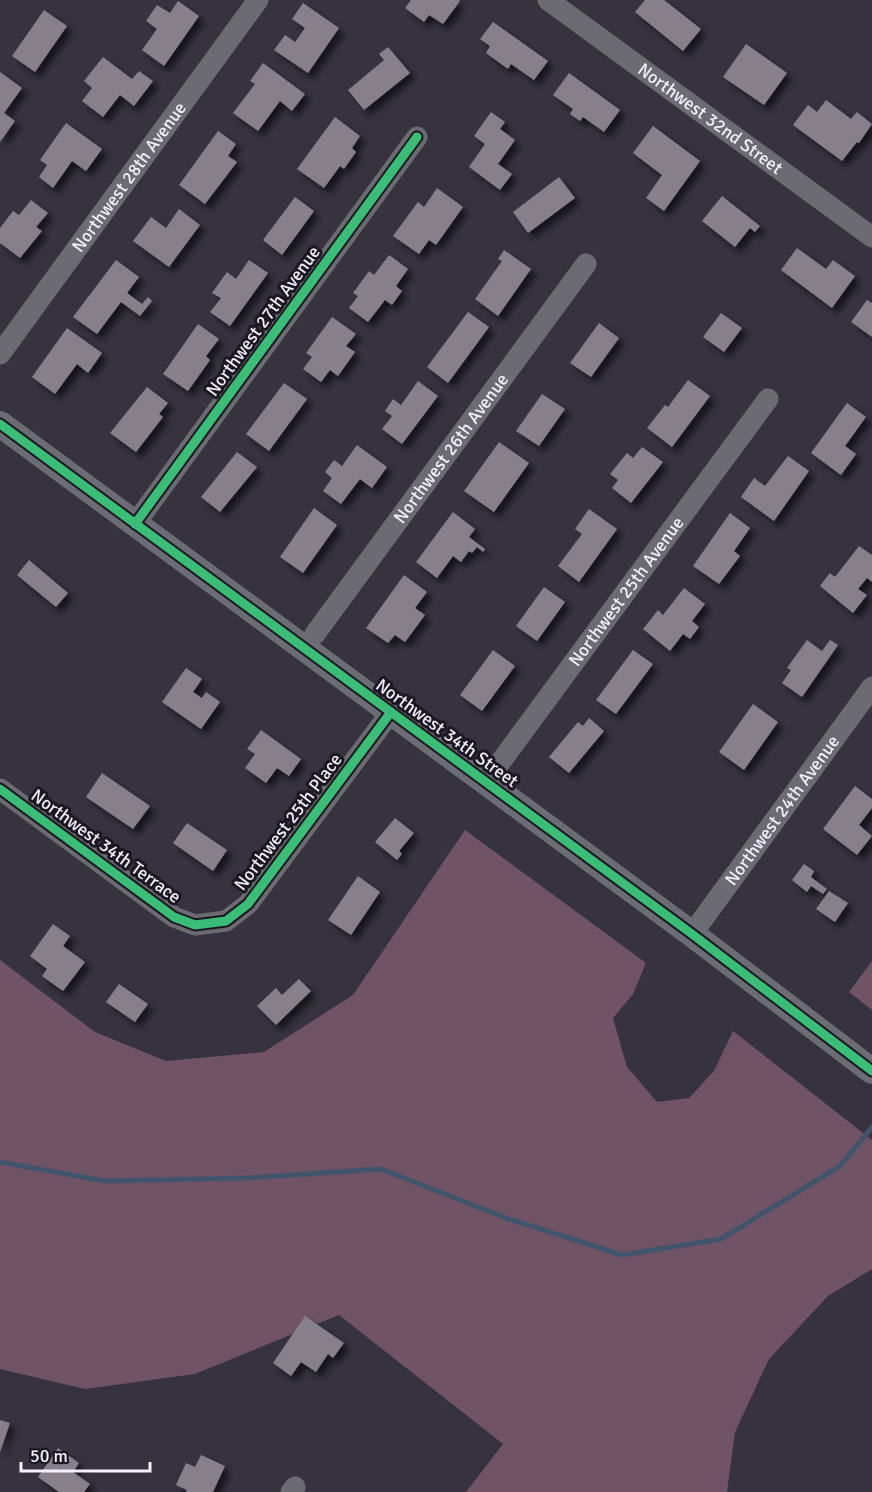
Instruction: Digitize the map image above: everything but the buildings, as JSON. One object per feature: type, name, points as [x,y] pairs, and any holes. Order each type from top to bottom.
[{"type":"main road","name":"Northwest 34th Street","points":[[0,424],[692,934],[872,1071]]},
{"type":"street","name":"Northwest 28th Avenue","points":[[0,354],[258,0]]},
{"type":"street","name":"Northwest 32nd Street","points":[[548,0],[872,237]]},
{"type":"street","name":"Northwest 27th Avenue","points":[[135,524],[417,137]]},
{"type":"street","name":"Northwest 26th Avenue","points":[[315,634],[586,264]]},
{"type":"street","name":"Northwest 25th Avenue","points":[[485,783],[768,399]]},
{"type":"street","name":"Northwest 24th Avenue","points":[[692,934],[872,687]]},
{"type":"street","name":"Northwest 25th Place","points":[[195,925],[226,921],[248,904],[391,712]]},
{"type":"street","name":"Northwest 34th Terrace","points":[[0,789],[174,917],[195,925]]},
{"type":"shaded area","points":[[465,830],[646,963],[633,994],[613,1018],[627,1067],[657,1102],[689,1098],[714,1071],[733,1031],[872,1140],[872,1269],[828,1296],[769,1359],[735,1432],[727,1492],[466,1492],[503,1444],[339,1315],[195,1374],[85,1389],[0,1369],[0,960],[95,1032],[166,1061],[264,1052],[353,995]]},
{"type":"shaded area","points":[[872,961],[872,1010],[849,992]]},
{"type":"waterway","points":[[0,1162],[105,1181],[247,1178],[381,1169],[506,1218],[622,1255],[721,1239],[840,1166],[872,1127]]},
{"type":"cycle path","points":[[135,524],[417,137]]},
{"type":"cycle path","points":[[0,424],[692,934],[872,1071]]},
{"type":"cycle path","points":[[0,789],[174,917],[195,925],[226,921],[248,904],[391,712]]}]
